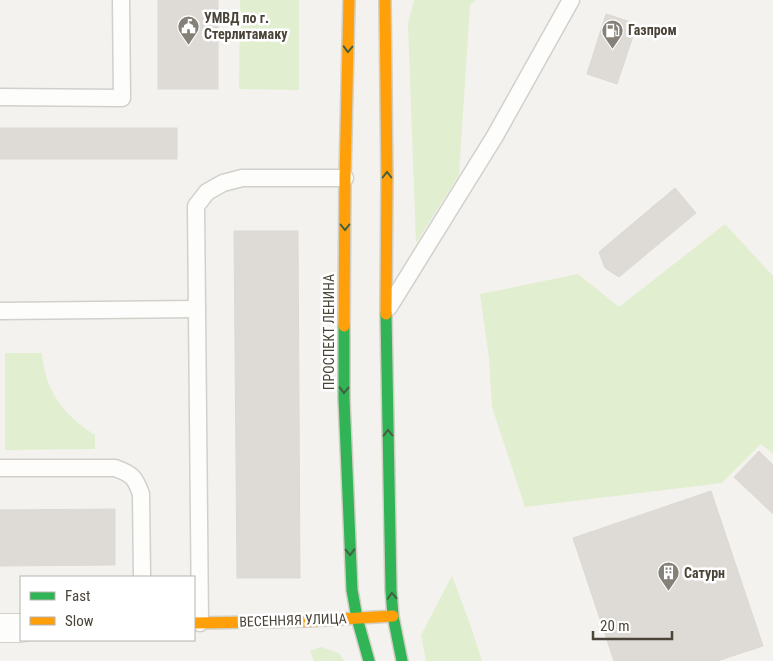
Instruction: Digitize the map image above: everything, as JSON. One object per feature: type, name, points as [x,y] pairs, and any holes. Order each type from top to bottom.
[{"type":"main road","name":"ПРОСПЕКТ ЛЕНИНА","points":[[349,0],[345,178],[344,399],[352,590],[357,618],[369,661]]},
{"type":"main road","points":[[385,0],[386,311],[391,580],[393,616],[402,661]]},
{"type":"main road","name":"ВЕСЕННЯЯ УЛИЦА","points":[[197,623],[308,622],[393,616]]},
{"type":"street","points":[[0,628],[20,628]]},
{"type":"lane","points":[[0,97],[122,98],[121,0]]},
{"type":"lane","points":[[386,311],[495,136],[571,0]]},
{"type":"lane","points":[[197,623],[196,206],[207,192],[223,183],[242,178],[345,178]]},
{"type":"lane","points":[[0,310],[197,309]]},
{"type":"lane","points":[[0,468],[116,468],[128,472],[138,484],[141,494],[142,576]]},
{"type":"green space","points":[[240,0],[299,0],[299,90],[239,89]]},
{"type":"green space","points":[[414,0],[476,0],[470,5],[459,175],[416,243],[408,24]]},
{"type":"green space","points":[[725,224],[773,276],[773,454],[761,444],[722,483],[525,507],[492,407],[489,358],[480,294],[578,274],[619,307]]},
{"type":"green space","points":[[5,353],[42,353],[47,379],[58,401],[74,419],[95,435],[95,449],[5,450]]},
{"type":"green space","points":[[452,576],[482,661],[426,661],[421,635]]},
{"type":"green space","points":[[321,647],[339,653],[344,661],[314,661],[310,651]]},
{"type":"building","name":"УМВД по г. Стерлитамаку","points":[[158,0],[218,0],[218,89],[158,89]]},
{"type":"building","points":[[606,14],[637,24],[617,84],[587,74]]},
{"type":"building","points":[[0,128],[177,128],[177,159],[0,159]]},
{"type":"building","points":[[675,188],[696,213],[619,277],[605,268],[599,252]]},
{"type":"building","points":[[234,231],[298,231],[300,578],[237,578]]},
{"type":"building","points":[[759,451],[773,465],[773,514],[734,477]]},
{"type":"building","name":"Сатурн","points":[[711,491],[763,646],[717,661],[614,661],[573,538]]},
{"type":"building","points":[[115,509],[115,565],[0,566],[0,510]]},
{"type":"traffic: fast","points":[[386,314],[391,590],[393,616],[402,661]]},
{"type":"traffic: fast","points":[[344,326],[344,399],[352,590],[357,618],[369,661]]},
{"type":"traffic: slow","points":[[344,326],[349,0]]},
{"type":"traffic: slow","points":[[385,0],[386,314]]},
{"type":"traffic: slow","points":[[195,623],[308,621],[393,616]]},
{"type":"place","name":"УМВД по г. Стерлитамаку","points":[[188,45]]},
{"type":"place","name":"Газпром","points":[[612,49]]},
{"type":"place","name":"Сатурн","points":[[668,592]]}]
